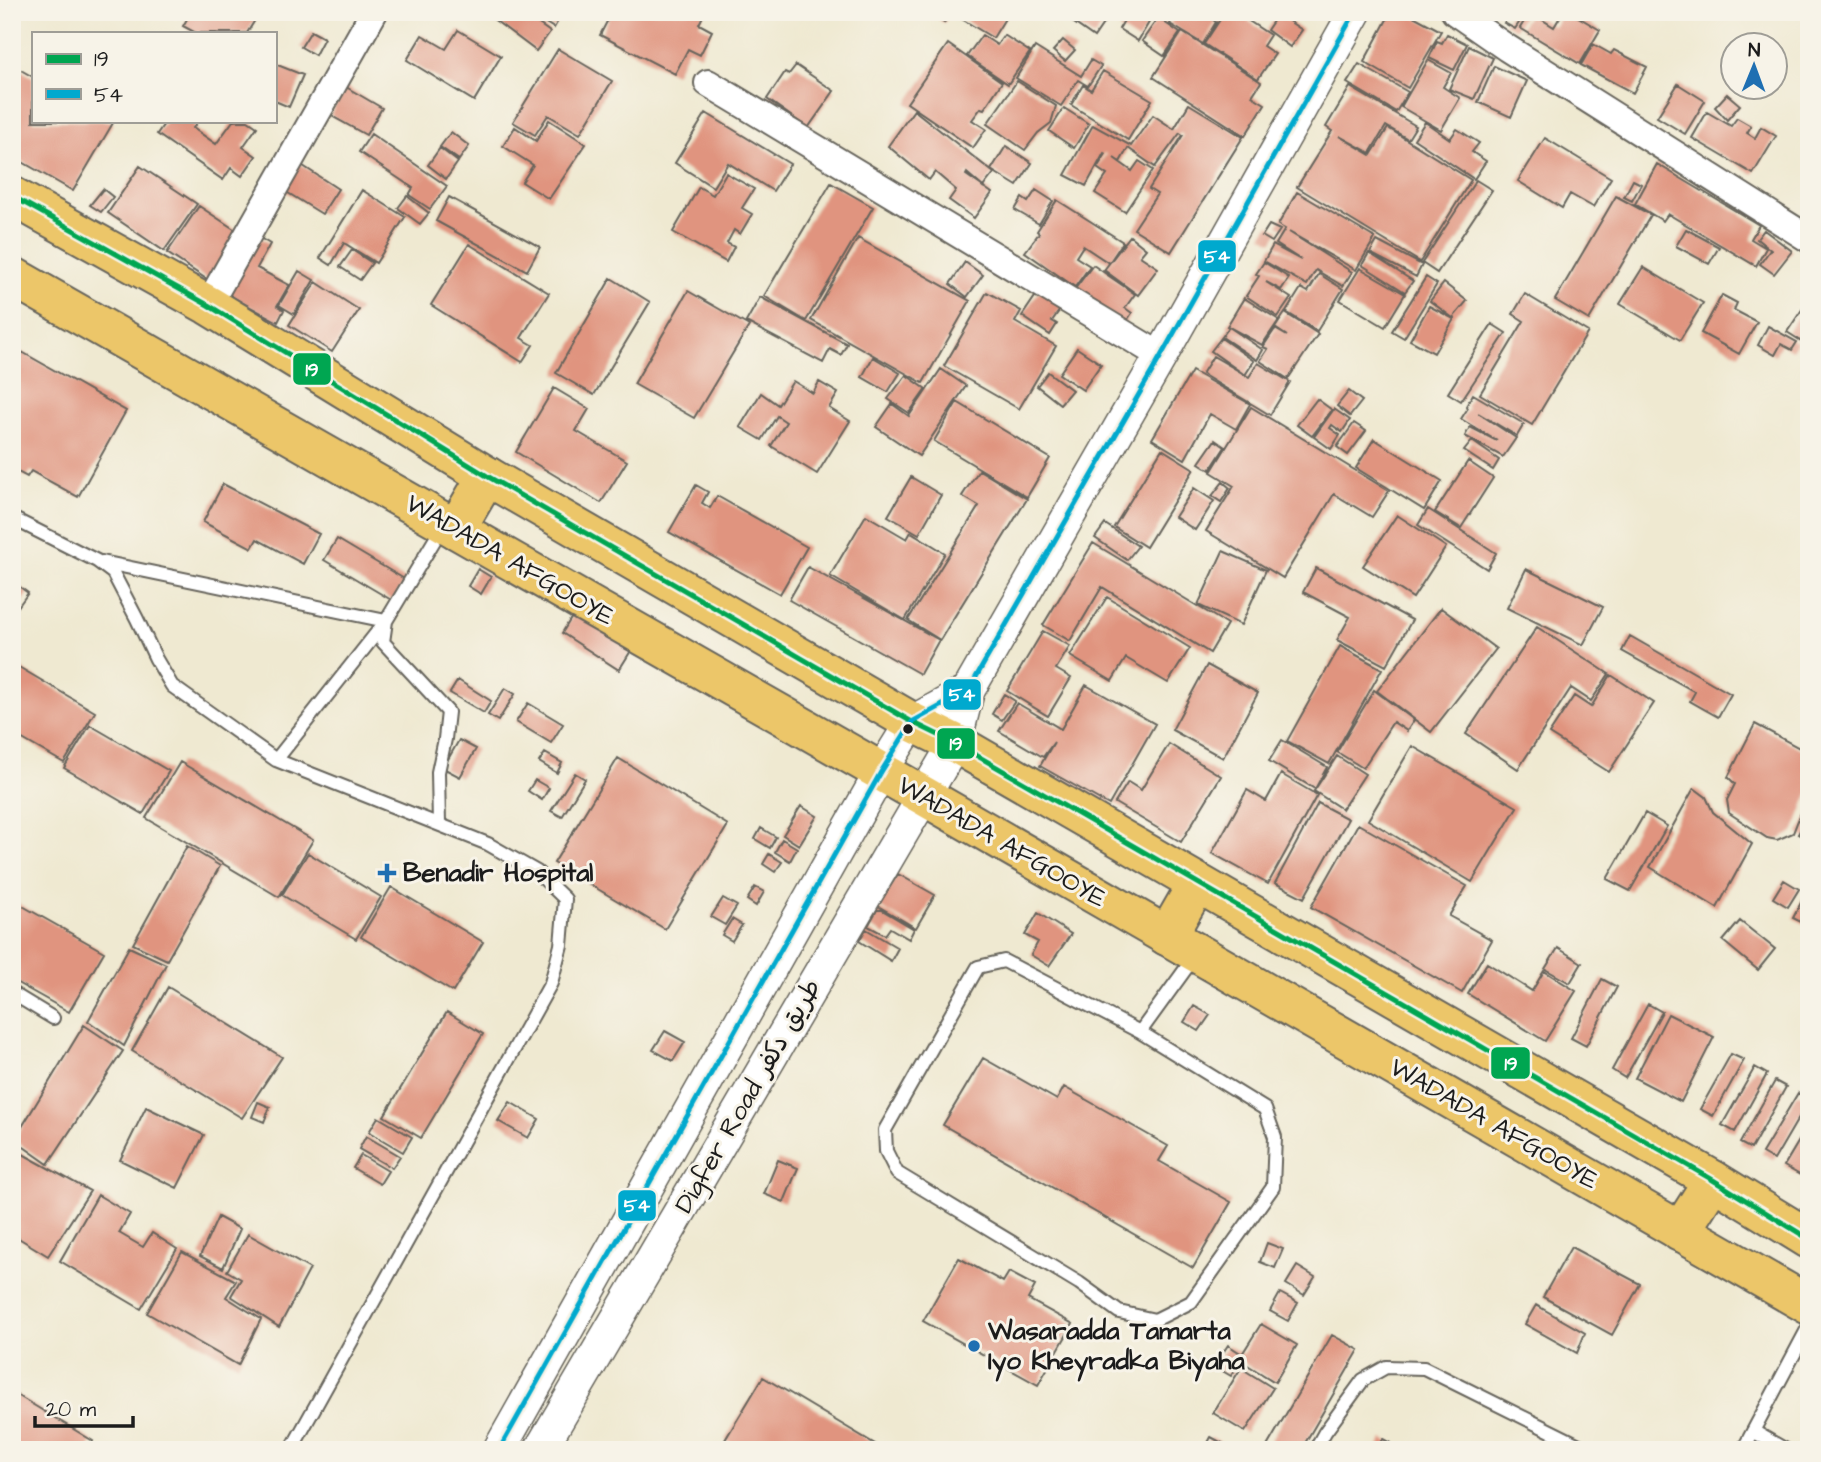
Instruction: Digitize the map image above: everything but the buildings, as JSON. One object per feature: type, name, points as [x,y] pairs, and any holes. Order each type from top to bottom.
[{"type":"main road","points":[[12,196],[208,305],[487,476],[1713,1180],[1809,1239]]},
{"type":"main road","name":"WADADA AFGOOYE","points":[[12,276],[1809,1305]]},
{"type":"main road","points":[[451,527],[487,476]]},
{"type":"main road","points":[[1182,945],[1197,884]]},
{"type":"main road","points":[[1680,1232],[1713,1180]]},
{"type":"street","points":[[208,305],[374,12]]},
{"type":"street","points":[[968,691],[1355,12]]},
{"type":"street","points":[[1455,12],[1507,48],[1809,239]]},
{"type":"street","points":[[708,83],[1161,356]]},
{"type":"street","name":"Digfer Road طريق دكفر","points":[[499,1450],[881,772],[912,722],[968,691]]},
{"type":"street","name":"Digfer Road طريق دكفر","points":[[540,1450],[955,743],[968,691]]},
{"type":"lane","points":[[12,519],[97,561],[113,573],[172,686],[276,760],[488,844],[537,872],[565,899],[561,945],[551,984],[291,1450]]},
{"type":"lane","points":[[276,760],[386,621],[437,536],[451,527]]},
{"type":"lane","points":[[97,561],[386,621]]},
{"type":"lane","points":[[386,621],[383,642],[448,712],[438,772],[439,824]]},
{"type":"lane","points":[[1140,1032],[1182,945]]},
{"type":"lane","points":[[1004,961],[1140,1032],[1265,1109],[1275,1137],[1273,1187],[1191,1302],[1155,1320],[1119,1312],[1079,1283],[897,1173],[886,1151],[886,1130],[978,967],[1004,961]]},
{"type":"lane","points":[[12,993],[53,1018]]},
{"type":"lane","points":[[1742,1450],[1809,1326]]},
{"type":"lane","points":[[1315,1450],[1363,1380],[1386,1367],[1424,1368],[1589,1450]]},
{"type":"lane","points":[[1753,1431],[1786,1450]]},
{"type":"transit line","name":"54","points":[[499,1450],[881,772],[912,722],[968,691],[1355,12]]},
{"type":"transit line","name":"19","points":[[12,196],[208,305],[487,476],[1713,1180],[1809,1239]]},
{"type":"place","name":"Benadir Hospital","points":[[387,873]]},
{"type":"place","name":"Wasaradda Tamarta Iyo Kheyradka Biyaha","points":[[974,1346]]}]
